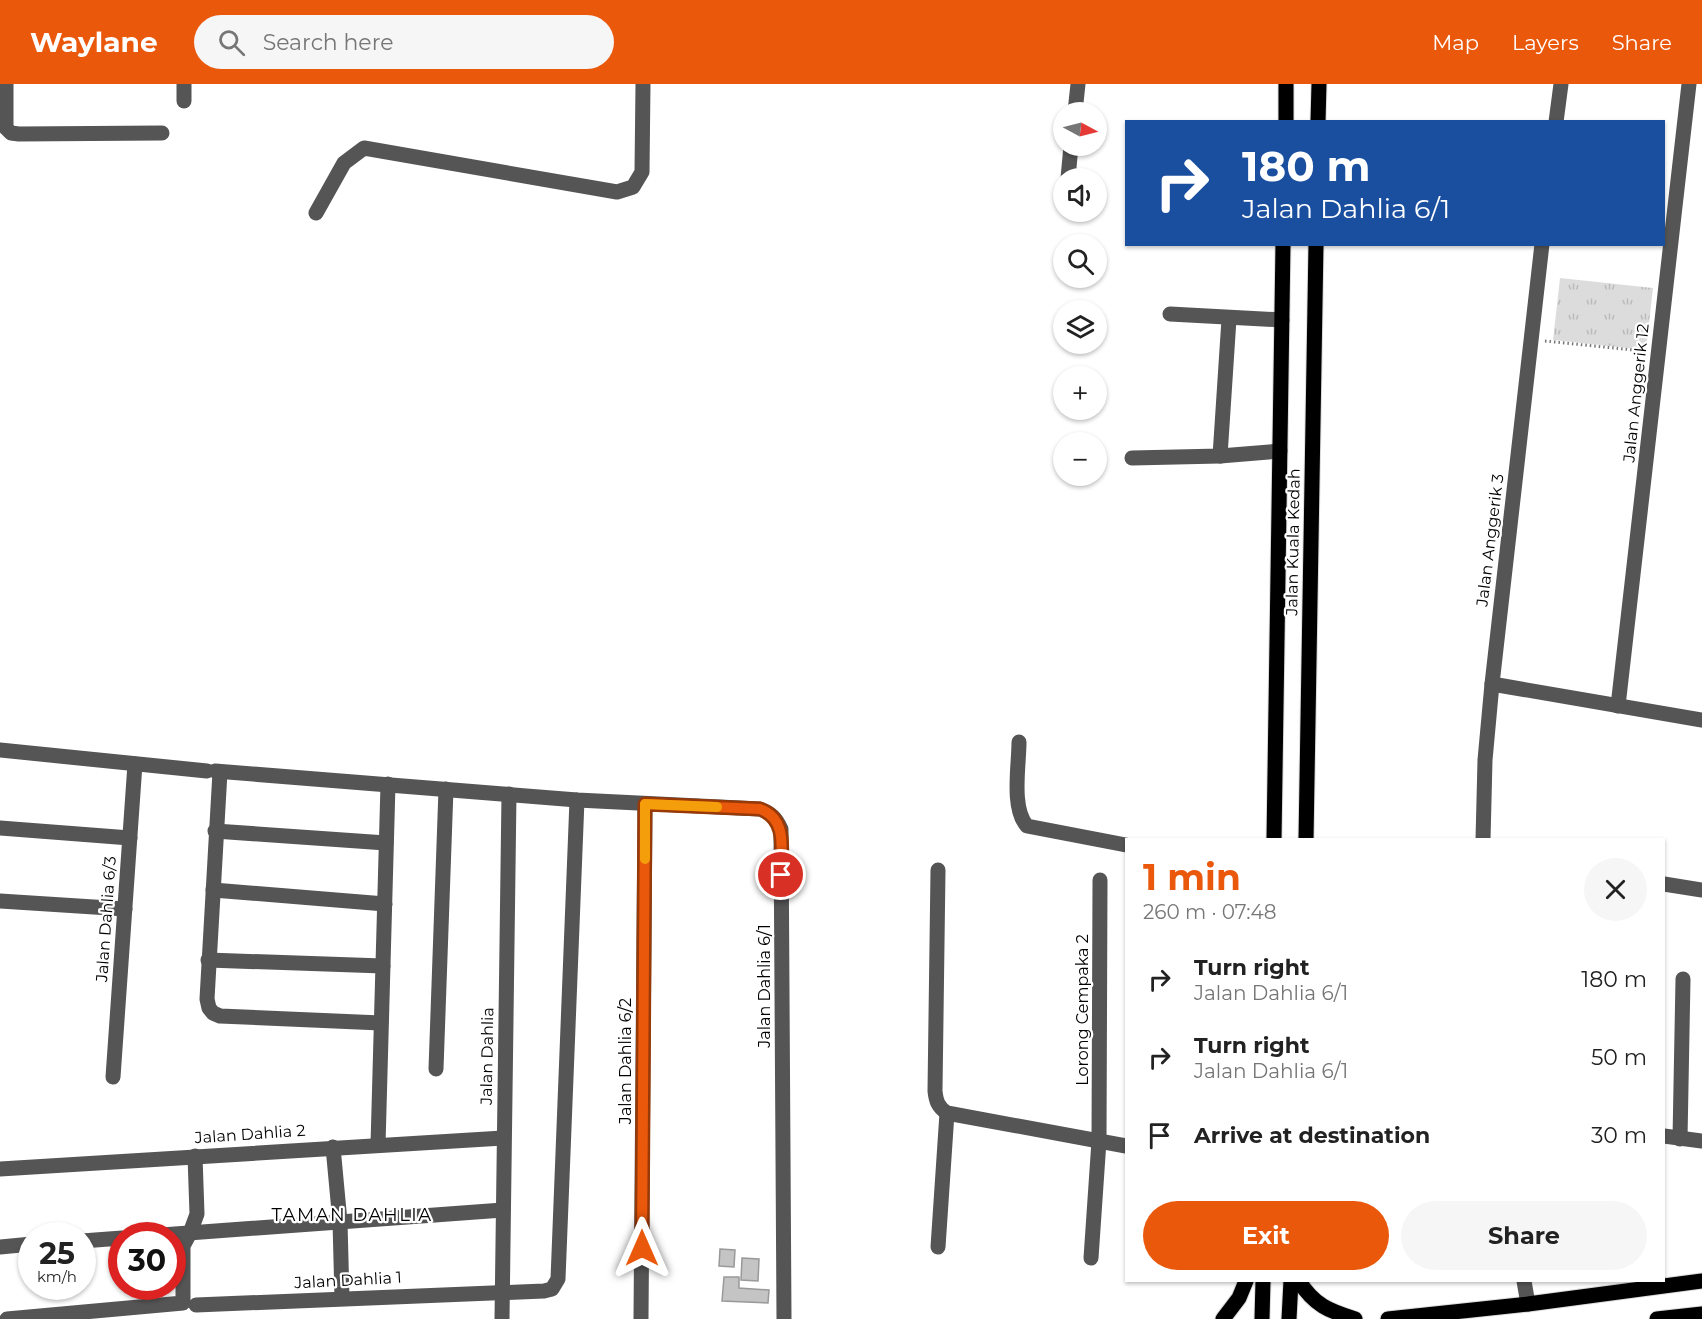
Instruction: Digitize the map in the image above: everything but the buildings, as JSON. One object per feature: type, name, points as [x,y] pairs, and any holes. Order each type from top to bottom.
[{"type":"main road","points":[[1286,84],[1286,120]]},
{"type":"main road","points":[[1318,120],[1319,84]]},
{"type":"main road","name":"Jalan Kuala Kedah","points":[[1274,838],[1284,246]]},
{"type":"main road","name":"Jalan Kuala Kedah","points":[[1306,838],[1316,246]]},
{"type":"main road","points":[[1388,1319],[1528,1304],[1702,1281]]},
{"type":"main road","points":[[1223,1319],[1239,1298],[1246,1282]]},
{"type":"main road","points":[[1262,1319],[1263,1282]]},
{"type":"main road","points":[[1289,1319],[1291,1282]]},
{"type":"main road","points":[[1300,1282],[1308,1295],[1329,1311],[1355,1319]]},
{"type":"main road","points":[[1657,1319],[1702,1314]]},
{"type":"street","points":[[6,84],[6,128],[11,133],[162,133]]},
{"type":"street","points":[[184,84],[184,101]]},
{"type":"street","points":[[316,213],[344,164],[364,148],[617,192],[633,187],[642,172],[643,84]]},
{"type":"street","points":[[1076,102],[1078,84]]},
{"type":"street","points":[[1556,120],[1561,84]]},
{"type":"street","name":"Jalan Anggerik 12","points":[[1618,706],[1689,84]]},
{"type":"street","name":"Jalan Anggerik 3","points":[[1483,838],[1485,760],[1492,684],[1542,246]]},
{"type":"street","points":[[1170,314],[1229,319],[1282,320]]},
{"type":"street","points":[[1220,456],[1229,319]]},
{"type":"street","points":[[1132,458],[1220,456],[1280,451]]},
{"type":"street","points":[[1492,684],[1702,720]]},
{"type":"street","points":[[1019,742],[1018,808],[1021,819],[1027,826],[1125,845]]},
{"type":"street","name":"Jalan Dahlia 6/1","points":[[0,750],[214,771],[577,800],[760,809],[768,812],[776,818],[781,829],[784,1319]]},
{"type":"street","name":"Jalan Dahlia 6/3","points":[[113,1077],[135,764]]},
{"type":"street","points":[[214,771],[215,831],[208,960],[207,999],[209,1008],[220,1016],[381,1023]]},
{"type":"street","points":[[378,1145],[388,784]]},
{"type":"street","points":[[436,1069],[446,789]]},
{"type":"street","name":"Jalan Dahlia","points":[[502,1319],[508,794]]},
{"type":"street","name":"Jalan Dahlia 1","points":[[7,1319],[189,1304],[552,1289],[558,1279],[577,800]]},
{"type":"street","name":"Jalan Dahlia 6/2","points":[[641,1319],[645,804]]},
{"type":"street","points":[[0,828],[130,838]]},
{"type":"street","points":[[215,831],[386,843]]},
{"type":"street","points":[[938,870],[935,1091],[940,1109],[947,1113],[1125,1146]]},
{"type":"street","name":"Lorong Cempaka 2","points":[[1091,1258],[1100,1141],[1100,880]]},
{"type":"street","points":[[1665,884],[1702,890]]},
{"type":"street","points":[[213,890],[385,904]]},
{"type":"street","points":[[0,901],[125,909]]},
{"type":"street","points":[[208,960],[383,966]]},
{"type":"street","points":[[1680,1139],[1683,979]]},
{"type":"street","points":[[938,1247],[947,1113]]},
{"type":"street","points":[[1665,1136],[1702,1141]]},
{"type":"street","name":"Jalan Dahlia 2","points":[[0,1169],[503,1138]]},
{"type":"street","points":[[333,1147],[340,1222],[342,1298]]},
{"type":"street","points":[[189,1304],[182,1255],[186,1238],[197,1214],[195,1156]]},
{"type":"street","points":[[186,1233],[503,1210]]},
{"type":"street","points":[[0,1247],[18,1245]]},
{"type":"street","points":[[1524,1282],[1528,1304]]},
{"type":"path","points":[[1531,340],[1658,353]]},
{"type":"green space","points":[[1560,278],[1653,288],[1646,350],[1553,340]]},
{"type":"slow traffic","points":[[645,859],[645,804],[717,807]]},
{"type":"district","name":"TAMAN DAHLIA","points":[[352,1215]]},
{"type":"route","points":[[642,1248],[645,804],[760,809],[768,812],[776,818],[781,829],[781,875]]}]
